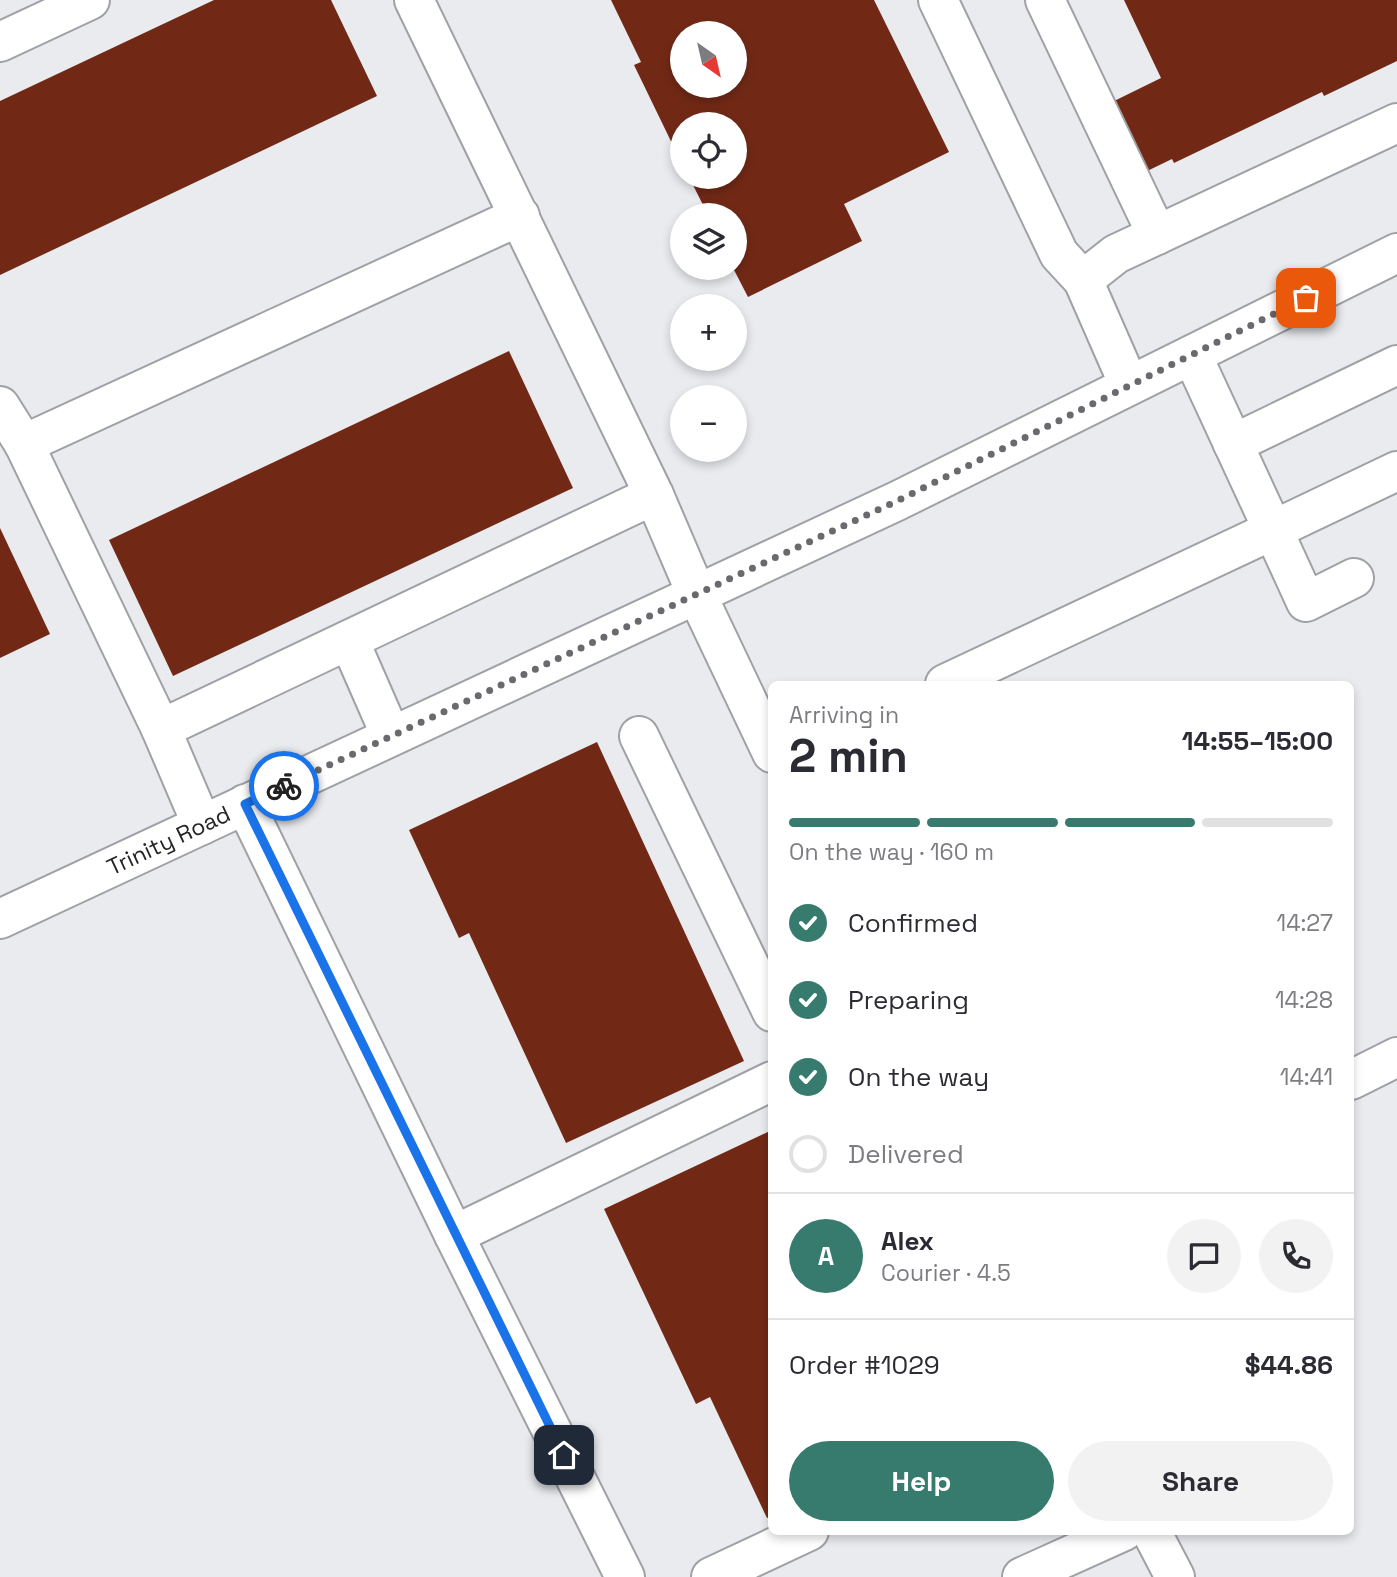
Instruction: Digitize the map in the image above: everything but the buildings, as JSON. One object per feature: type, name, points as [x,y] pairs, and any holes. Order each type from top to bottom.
[{"type":"street","points":[[0,42],[90,0]]},
{"type":"street","points":[[414,0],[654,495],[696,593],[768,745]]},
{"type":"street","points":[[938,0],[1059,254],[1083,280],[1129,386]]},
{"type":"street","points":[[1045,0],[1157,235]]},
{"type":"street","points":[[1083,280],[1116,254],[1397,123]]},
{"type":"street","points":[[24,444],[520,216]]},
{"type":"street","name":"Trinity Road","points":[[0,919],[897,501],[1397,253]]},
{"type":"street","points":[[1192,355],[1306,601],[1354,578]]},
{"type":"street","points":[[1233,443],[1397,365]]},
{"type":"street","points":[[0,406],[24,444],[162,729],[202,825]]},
{"type":"street","points":[[951,681],[1397,471]]},
{"type":"street","points":[[162,729],[654,495]]},
{"type":"street","points":[[349,640],[391,736]]},
{"type":"street","points":[[639,736],[768,1004]]},
{"type":"street","points":[[245,804],[454,1235],[625,1577]]},
{"type":"street","points":[[1354,1078],[1397,1057]]},
{"type":"street","points":[[454,1235],[768,1083]]},
{"type":"street","points":[[711,1577],[800,1535]]},
{"type":"street","points":[[1021,1577],[1115,1535]]},
{"type":"street","points":[[1153,1535],[1175,1577]]},
{"type":"way so far","points":[[284,786],[897,501],[1306,298]]},
{"type":"route","points":[[284,786],[245,804],[564,1455]]}]
